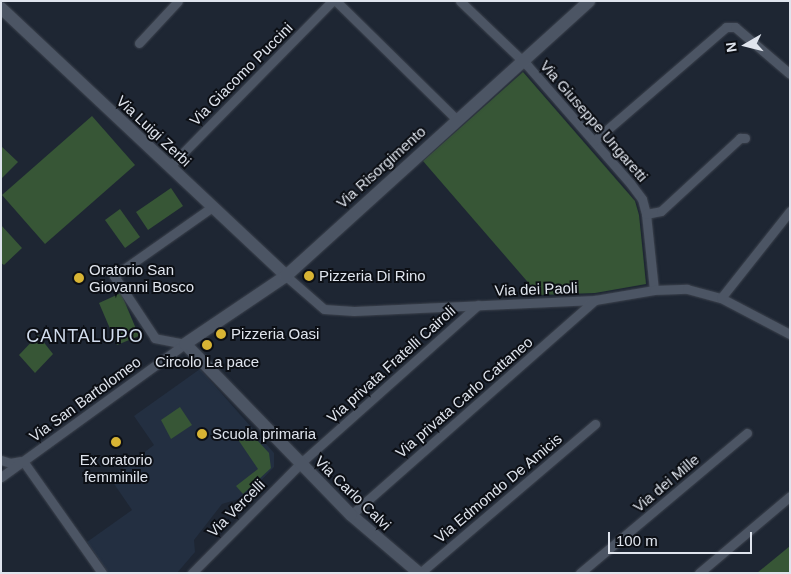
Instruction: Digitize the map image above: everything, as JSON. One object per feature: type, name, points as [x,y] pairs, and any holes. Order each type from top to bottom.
[{"type":"street","points":[[140,43],[178,1]]},
{"type":"street","name":"Via Giacomo Puccini","points":[[170,166],[332,1]]},
{"type":"street","points":[[336,1],[457,120]]},
{"type":"street","name":"Via Giuseppe Ungaretti","points":[[460,1],[523,61],[594,141],[642,199],[646,214],[654,290]]},
{"type":"street","name":"Via Risorgimento","points":[[185,344],[286,276],[589,1]]},
{"type":"street","name":"Via Luigi Zerbi","points":[[1,8],[286,276]]},
{"type":"street","points":[[594,141],[726,28],[735,27],[790,74]]},
{"type":"street","points":[[646,214],[660,211],[740,138],[745,138]]},
{"type":"street","points":[[185,344],[155,338],[114,276],[212,207]]},
{"type":"street","points":[[720,298],[790,211]]},
{"type":"street","name":"Via dei Paoli","points":[[286,276],[324,309],[354,311],[595,300],[654,290],[687,289],[720,298],[789,331]]},
{"type":"street","name":"Via privata Carlo Cattaneo","points":[[351,515],[595,300]]},
{"type":"street","name":"Via privata Fratelli Cairoli","points":[[300,464],[478,305]]},
{"type":"street","name":"Via San Bartolomeo","points":[[1,477],[185,344]]},
{"type":"street","name":"Via Carlo Calvi","points":[[185,344],[351,515],[420,573]]},
{"type":"street","name":"Via Edmondo De Amicis","points":[[420,573],[595,424]]},
{"type":"street","name":"Via dei Mille","points":[[580,573],[746,433]]},
{"type":"street","points":[[1,460],[10,463],[23,460],[102,573]]},
{"type":"street","name":"Via Vercelli","points":[[192,573],[300,464]]},
{"type":"street","points":[[699,573],[790,496]]},
{"type":"shaded area","points":[[200,369],[274,453],[274,467],[245,497],[222,504],[194,540],[195,552],[177,573],[108,573],[87,542],[132,510],[110,478],[154,445],[134,416]]},
{"type":"green space","points":[[523,72],[635,201],[639,215],[646,284],[595,293],[539,295],[423,161]]},
{"type":"green space","points":[[92,116],[135,165],[45,244],[2,195]]},
{"type":"green space","points":[[1,146],[18,162],[1,179]]},
{"type":"green space","points":[[171,188],[183,206],[148,230],[136,212]]},
{"type":"green space","points":[[120,209],[140,237],[125,248],[105,220]]},
{"type":"green space","points":[[1,225],[22,248],[4,265],[1,263]]},
{"type":"green space","points":[[121,293],[139,336],[117,345],[99,303]]},
{"type":"green space","points":[[38,335],[53,354],[35,373],[19,355]]},
{"type":"green space","points":[[180,407],[192,425],[171,439],[161,420]]},
{"type":"green space","points":[[247,429],[269,453],[271,468],[243,494],[236,486],[258,469],[237,438]]},
{"type":"green space","points":[[790,546],[790,573],[757,573]]},
{"type":"place","name":"Pizzeria Di Rino","points":[[309,276]]},
{"type":"place","name":"Oratorio San Giovanni Bosco","points":[[79,278]]},
{"type":"place","name":"Pizzeria Oasi","points":[[221,334]]},
{"type":"place","name":"Circolo La pace","points":[[207,345]]},
{"type":"place","name":"Scuola primaria","points":[[202,434]]},
{"type":"place","name":"Ex oratorio femminile","points":[[116,442]]},
{"type":"district","name":"CANTALUPO","points":[[85,336]]}]
